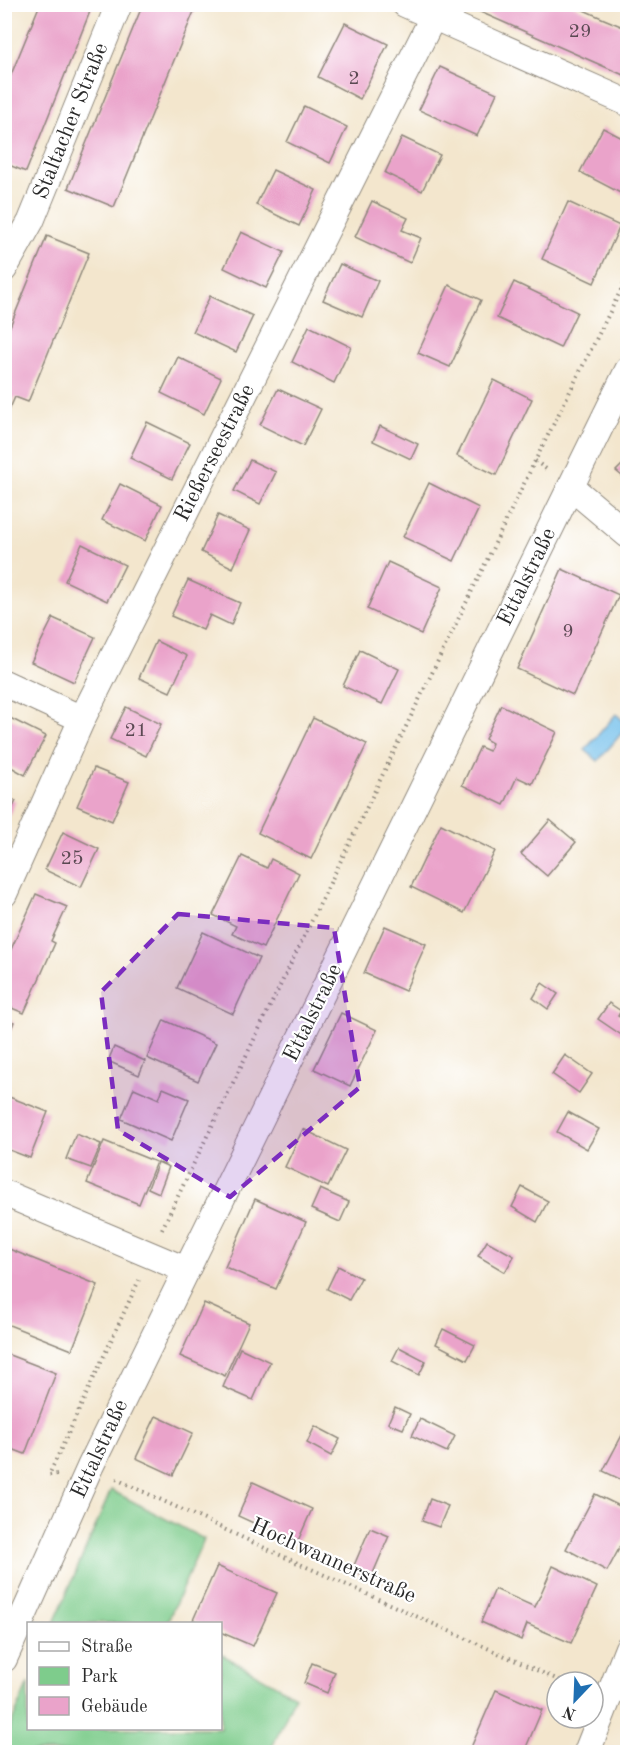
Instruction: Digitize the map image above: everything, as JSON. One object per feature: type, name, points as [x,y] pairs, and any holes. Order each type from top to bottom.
[{"type":"street","name":"Staltacher Straße","points":[[4,269],[31,221],[119,4]]},
{"type":"street","points":[[405,4],[627,103]]},
{"type":"street","name":"Rießerseestraße","points":[[4,894],[82,719],[434,17]]},
{"type":"street","name":"Ettalstraße","points":[[4,1659],[90,1467],[627,370]]},
{"type":"street","points":[[571,487],[627,535]]},
{"type":"street","points":[[4,683],[82,719]]},
{"type":"street","points":[[4,1193],[186,1270]]},
{"type":"street","points":[[587,1752],[627,1648]]},
{"type":"path","points":[[90,1467],[49,1475],[150,1255],[627,276]]},
{"type":"path","name":"Hochwannerstraße","points":[[90,1467],[270,1551],[545,1674]]},
{"type":"highlighted area","points":[[178,914],[334,928],[360,1087],[230,1197],[118,1130],[101,992]]},
{"type":"green space","points":[[111,1490],[204,1539],[167,1622],[54,1622]]},
{"type":"green space","points":[[222,1655],[295,1696],[270,1752],[5,1752],[5,1739],[27,1685],[27,1730],[222,1730]]},
{"type":"water","points":[[616,714],[627,724],[627,727],[598,761],[585,750]]},
{"type":"building","points":[[40,4],[93,4],[26,172],[4,163],[4,92]]},
{"type":"building","points":[[143,4],[197,4],[114,207],[68,188]]},
{"type":"building","points":[[462,4],[570,4],[628,29],[628,77]]},
{"type":"building","points":[[345,23],[388,44],[360,99],[318,77]]},
{"type":"building","points":[[440,67],[497,93],[477,136],[419,110]]},
{"type":"building","points":[[304,106],[347,127],[330,163],[287,142]]},
{"type":"building","points":[[603,128],[628,141],[628,197],[580,172]]},
{"type":"building","points":[[402,137],[440,155],[422,191],[385,173]]},
{"type":"building","points":[[273,170],[316,190],[299,226],[256,205]]},
{"type":"building","points":[[372,201],[408,218],[402,230],[421,238],[410,263],[355,237]]},
{"type":"building","points":[[568,202],[620,226],[594,283],[542,259]]},
{"type":"building","points":[[241,232],[284,252],[266,288],[224,268]]},
{"type":"building","points":[[47,236],[89,253],[28,402],[15,397],[4,422],[4,341]]},
{"type":"building","points":[[340,264],[378,281],[362,317],[323,300]]},
{"type":"building","points":[[514,282],[577,312],[560,348],[497,318]]},
{"type":"building","points":[[449,285],[481,300],[450,367],[418,353]]},
{"type":"building","points":[[210,296],[253,316],[236,352],[193,332]]},
{"type":"building","points":[[309,326],[351,347],[334,383],[292,362]]},
{"type":"building","points":[[178,357],[221,378],[204,414],[161,393]]},
{"type":"building","points":[[494,380],[532,399],[496,475],[457,456]]},
{"type":"building","points":[[278,389],[321,409],[303,446],[260,425]]},
{"type":"building","points":[[147,422],[190,443],[172,479],[130,458]]},
{"type":"building","points":[[380,426],[418,444],[411,459],[373,441]]},
{"type":"building","points":[[628,459],[628,481],[616,471]]},
{"type":"building","points":[[250,460],[276,472],[260,504],[234,491]]},
{"type":"building","points":[[429,483],[479,508],[454,561],[403,537]]},
{"type":"building","points":[[120,484],[162,505],[145,541],[102,520]]},
{"type":"building","points":[[218,515],[250,530],[233,568],[201,552]]},
{"type":"building","points":[[82,544],[125,565],[107,601],[65,581]]},
{"type":"building","points":[[388,562],[442,587],[421,634],[367,609]]},
{"type":"building","points":[[562,569],[619,595],[573,695],[517,669]]},
{"type":"building","points":[[188,580],[240,603],[231,625],[210,615],[203,630],[171,616]]},
{"type":"building","points":[[53,618],[95,637],[74,682],[31,662]]},
{"type":"building","points":[[156,641],[187,656],[170,692],[139,678]]},
{"type":"building","points":[[360,650],[399,669],[382,704],[343,686]]},
{"type":"building","points":[[501,705],[557,732],[532,784],[517,777],[504,805],[462,785],[480,747],[489,751],[492,743],[485,739]]},
{"type":"building","points":[[126,707],[161,724],[146,756],[110,739]]},
{"type":"building","points":[[4,715],[46,736],[25,775],[4,763]]},
{"type":"building","points":[[313,718],[367,744],[311,859],[258,833]]},
{"type":"building","points":[[94,768],[129,782],[112,821],[77,806]]},
{"type":"building","points":[[4,796],[16,801],[4,825]]},
{"type":"building","points":[[550,820],[576,842],[547,876],[521,854]]},
{"type":"building","points":[[441,824],[495,851],[464,913],[411,887]]},
{"type":"building","points":[[63,832],[99,849],[81,887],[45,870]]},
{"type":"building","points":[[242,856],[267,868],[271,859],[299,873],[263,948],[232,934],[236,926],[213,915]]},
{"type":"building","points":[[36,894],[67,907],[51,941],[55,943],[24,1013],[4,1005],[4,965]]},
{"type":"building","points":[[385,926],[426,944],[405,991],[364,973]]},
{"type":"building","points":[[203,932],[259,958],[233,1014],[177,988]]},
{"type":"building","points":[[542,983],[558,994],[548,1009],[533,998]]},
{"type":"building","points":[[609,1003],[621,1011],[618,1016],[628,1022],[628,1029],[623,1036],[598,1019]]},
{"type":"building","points":[[341,1013],[377,1030],[350,1086],[314,1069]]},
{"type":"building","points":[[4,1019],[14,1022],[5,1044],[4,1044]]},
{"type":"building","points":[[164,1020],[216,1043],[198,1081],[147,1058]]},
{"type":"building","points":[[114,1047],[145,1061],[139,1075],[108,1061]]},
{"type":"building","points":[[565,1055],[592,1074],[579,1093],[552,1074]]},
{"type":"building","points":[[134,1088],[159,1099],[163,1088],[189,1099],[171,1141],[121,1119]]},
{"type":"building","points":[[4,1095],[48,1112],[30,1158],[4,1148]]},
{"type":"building","points":[[568,1112],[599,1129],[587,1149],[557,1132]]},
{"type":"building","points":[[303,1129],[346,1150],[328,1187],[285,1167]]},
{"type":"building","points":[[76,1134],[101,1144],[91,1168],[66,1159]]},
{"type":"building","points":[[104,1141],[156,1162],[139,1204],[87,1183]]},
{"type":"building","points":[[158,1162],[169,1167],[159,1193],[148,1188]]},
{"type":"building","points":[[522,1187],[548,1201],[537,1222],[512,1207]]},
{"type":"building","points":[[320,1189],[349,1202],[340,1222],[311,1209]]},
{"type":"building","points":[[255,1199],[306,1222],[276,1289],[225,1267]]},
{"type":"building","points":[[487,1241],[514,1256],[505,1272],[478,1256]]},
{"type":"building","points":[[4,1247],[98,1285],[72,1350],[4,1323]]},
{"type":"building","points":[[338,1266],[361,1278],[349,1300],[327,1289]]},
{"type":"building","points":[[204,1303],[249,1323],[225,1376],[180,1356]]},
{"type":"building","points":[[443,1329],[475,1345],[467,1360],[436,1344]]},
{"type":"building","points":[[399,1347],[426,1361],[419,1375],[392,1361]]},
{"type":"building","points":[[240,1348],[270,1362],[253,1400],[223,1387]]},
{"type":"building","points":[[4,1353],[56,1373],[25,1454],[4,1446]]},
{"type":"building","points":[[395,1407],[410,1414],[403,1429],[388,1423]]},
{"type":"building","points":[[156,1416],[193,1433],[173,1475],[136,1458]]},
{"type":"building","points":[[420,1419],[455,1436],[447,1452],[412,1436]]},
{"type":"building","points":[[628,1424],[628,1483],[603,1471]]},
{"type":"building","points":[[315,1426],[340,1439],[331,1456],[307,1443]]},
{"type":"building","points":[[253,1482],[312,1509],[297,1543],[238,1516]]},
{"type":"building","points":[[595,1494],[628,1510],[628,1532],[607,1571],[566,1549]]},
{"type":"building","points":[[430,1499],[448,1506],[439,1527],[422,1521]]},
{"type":"building","points":[[370,1528],[389,1536],[371,1578],[352,1570]]},
{"type":"building","points":[[217,1566],[277,1593],[253,1646],[222,1633],[222,1622],[193,1620]]},
{"type":"building","points":[[553,1566],[597,1587],[571,1643],[527,1624],[521,1640],[481,1622],[495,1589],[535,1607]]},
{"type":"building","points":[[312,1663],[335,1672],[327,1693],[304,1683]]},
{"type":"building","points":[[496,1690],[542,1710],[524,1752],[469,1752]]}]
